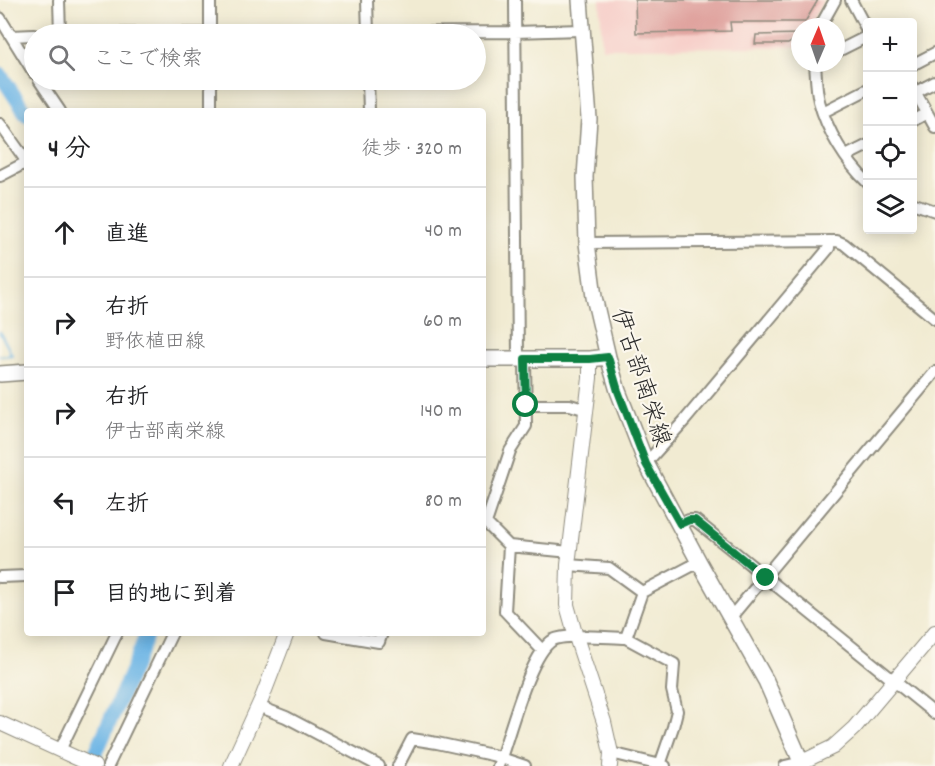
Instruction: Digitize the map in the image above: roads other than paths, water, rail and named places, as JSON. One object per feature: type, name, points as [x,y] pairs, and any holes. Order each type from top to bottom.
[{"type":"main road","name":"伊古部南栄線","points":[[580,0],[589,119],[585,177],[587,243],[592,285],[608,357],[618,391],[646,464],[766,681],[802,764]]},
{"type":"main road","points":[[486,359],[608,357]]},
{"type":"main road","points":[[0,374],[24,372]]},
{"type":"street","points":[[59,0],[60,24]]},
{"type":"street","points":[[210,0],[210,24]]},
{"type":"street","points":[[368,0],[368,24]]},
{"type":"street","points":[[486,517],[510,451],[526,426],[521,359],[515,0]]},
{"type":"street","points":[[825,18],[835,0]]},
{"type":"street","points":[[852,0],[863,25]]},
{"type":"street","points":[[0,18],[24,57]]},
{"type":"street","points":[[486,32],[581,30]]},
{"type":"street","points":[[11,36],[24,35]]},
{"type":"street","points":[[845,47],[863,36]]},
{"type":"street","points":[[917,62],[935,53]]},
{"type":"street","points":[[816,72],[818,99],[833,135],[864,180]]},
{"type":"street","points":[[917,88],[935,82]]},
{"type":"street","points":[[46,90],[58,108]]},
{"type":"street","points":[[211,90],[211,108]]},
{"type":"street","points":[[368,90],[369,108]]},
{"type":"street","points":[[823,112],[863,91]]},
{"type":"street","points":[[917,95],[935,127]]},
{"type":"street","points":[[917,118],[927,113]]},
{"type":"street","points":[[0,123],[24,158]]},
{"type":"street","points":[[846,156],[863,146]]},
{"type":"street","points":[[0,176],[24,164]]},
{"type":"street","points":[[917,205],[935,211]]},
{"type":"street","points":[[646,464],[829,248],[829,241]]},
{"type":"street","points":[[587,243],[837,241],[844,244],[935,320]]},
{"type":"street","points":[[590,359],[587,410],[569,559],[567,605],[604,722],[610,759],[665,766]]},
{"type":"street","points":[[731,617],[935,372]]},
{"type":"street","points":[[526,405],[570,405],[587,410]]},
{"type":"street","points":[[680,524],[695,520],[935,714]]},
{"type":"street","points":[[486,524],[509,546],[609,568],[642,592]]},
{"type":"street","points":[[509,546],[505,611],[542,650]]},
{"type":"street","points":[[626,638],[642,592],[699,562]]},
{"type":"street","points":[[0,577],[24,576]]},
{"type":"street","points":[[785,766],[802,764],[833,747],[854,728],[935,632]]},
{"type":"street","points":[[60,750],[116,636]]},
{"type":"street","points":[[108,766],[171,636]]},
{"type":"street","points":[[231,766],[286,636]]},
{"type":"street","points":[[344,636],[379,642],[381,636]]},
{"type":"street","points":[[500,763],[518,705],[535,663],[542,650],[554,640],[566,636],[626,638],[674,664],[672,690],[677,711],[660,765]]},
{"type":"street","points":[[258,706],[286,717],[380,766]]},
{"type":"street","points":[[0,723],[94,766]]},
{"type":"street","points":[[398,766],[412,739],[492,755],[500,763],[525,766]]},
{"type":"waterway","points":[[0,74],[24,110]]},
{"type":"waterway","points":[[0,332],[12,355],[0,356]]},
{"type":"waterway","points":[[90,766],[146,636]]}]
